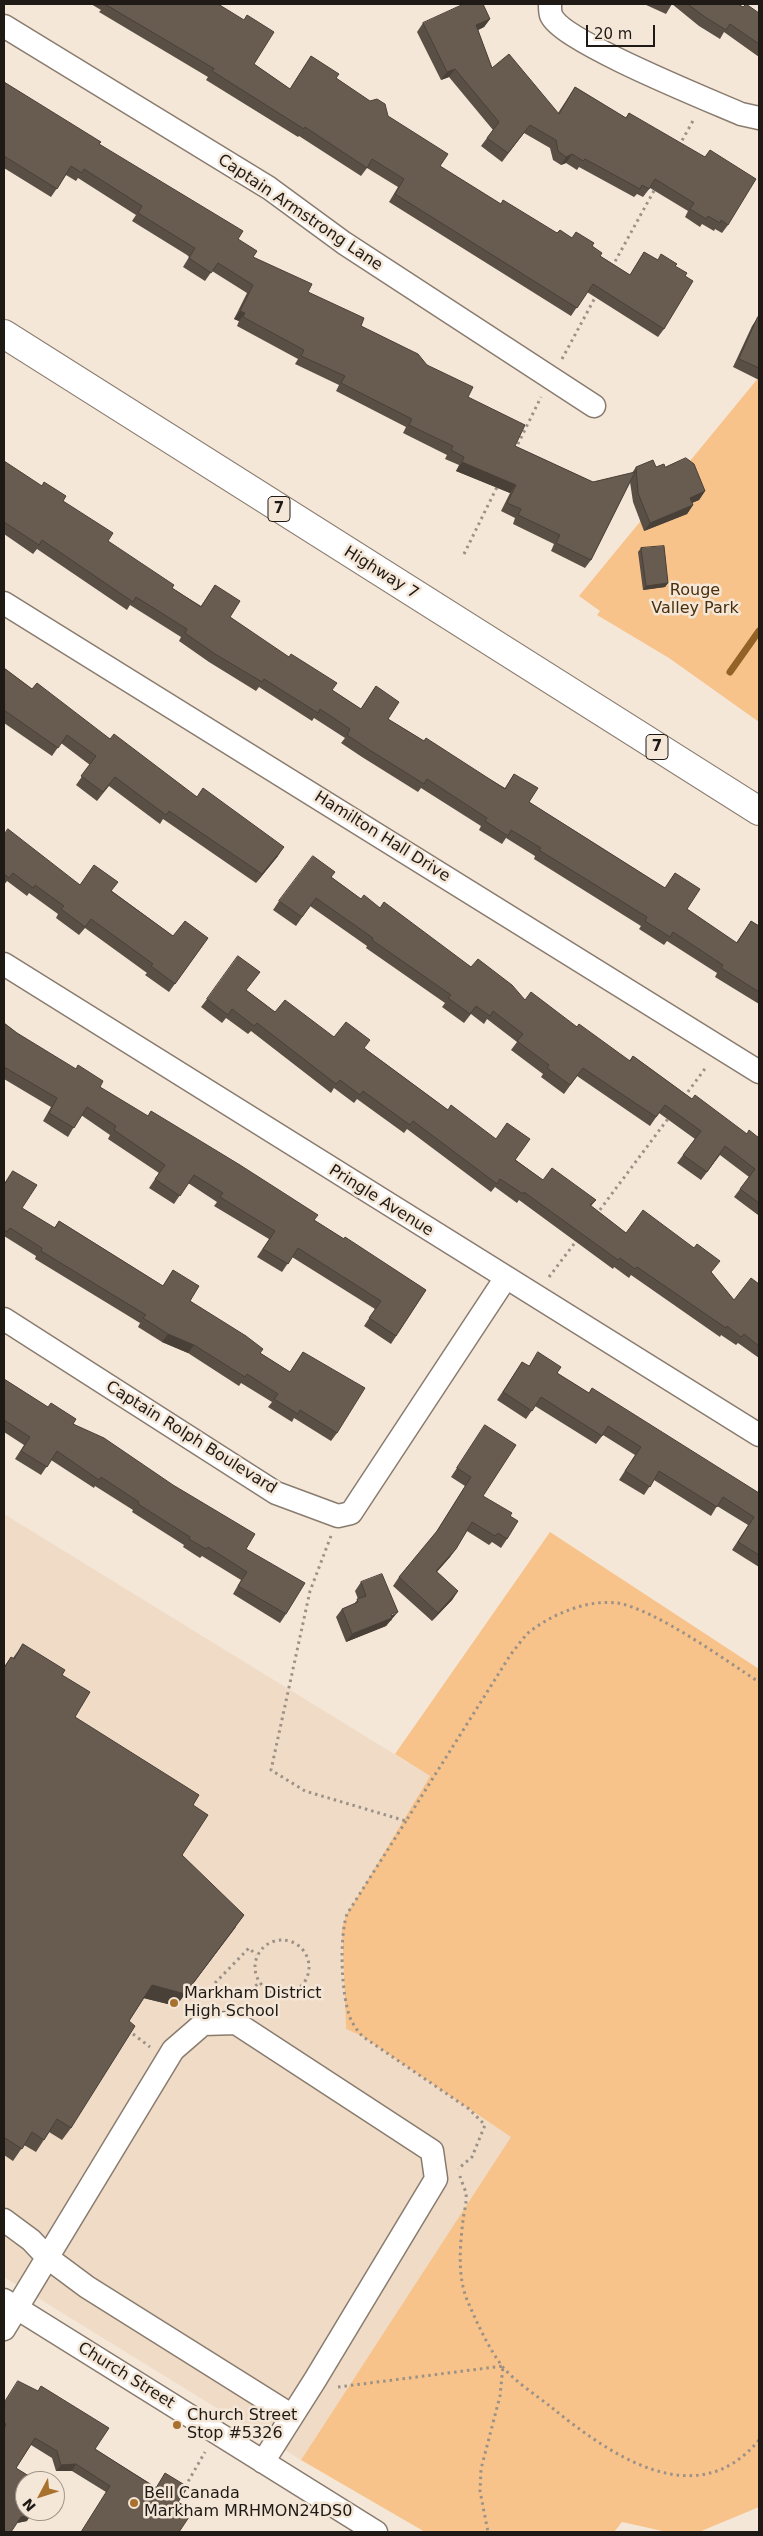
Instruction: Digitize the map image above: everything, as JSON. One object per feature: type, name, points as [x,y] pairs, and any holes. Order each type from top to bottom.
[{"type":"main road","name":"Highway 7","points":[[4,334],[759,811]]},
{"type":"street","points":[[550,4],[550,15],[559,26],[596,49],[741,114],[759,118]]},
{"type":"street","name":"Captain Armstrong Lane","points":[[4,26],[269,188],[344,243],[594,406]]},
{"type":"street","name":"Hamilton Hall Drive","points":[[4,603],[759,1072]]},
{"type":"street","name":"Pringle Avenue","points":[[4,964],[759,1436]]},
{"type":"street","points":[[338,1516],[351,1513],[504,1278]]},
{"type":"street","name":"Captain Rolph Boulevard","points":[[4,1319],[276,1493],[338,1516]]},
{"type":"street","points":[[4,2329],[11,2304],[48,2258],[173,2050],[203,2024],[236,2023],[432,2151],[436,2179],[315,2380],[291,2415],[263,2462]]},
{"type":"street","points":[[4,2220],[31,2240],[48,2258],[87,2287],[291,2415]]},
{"type":"street","name":"Church Street","points":[[11,2304],[376,2532]]},
{"type":"path","points":[[676,150],[705,98]]},
{"type":"path","points":[[609,273],[657,186]]},
{"type":"path","points":[[512,457],[551,378],[599,290]]},
{"type":"path","points":[[464,554],[499,483]]},
{"type":"path","points":[[679,1104],[720,1048]]},
{"type":"path","points":[[595,1216],[673,1112]]},
{"type":"path","points":[[536,1296],[583,1232]]},
{"type":"path","points":[[338,1516],[310,1592],[272,1770],[305,1791],[406,1821]]},
{"type":"path","points":[[458,2169],[472,2157],[485,2125],[469,2109],[362,2036],[352,2021],[348,2010],[344,1978],[342,1928],[347,1914],[511,1654],[528,1634],[548,1620],[570,1610],[615,1603],[635,1607],[759,1682]]},
{"type":"path","points":[[290,1939],[308,1954],[310,1974],[296,1992],[275,1994],[259,1983],[254,1970],[256,1955],[268,1942],[290,1939]]},
{"type":"path","points":[[216,1983],[249,1948],[256,1955]]},
{"type":"path","points":[[240,1998],[259,1983]]},
{"type":"path","points":[[133,2034],[153,2049]]},
{"type":"path","points":[[432,2151],[458,2169],[466,2194],[460,2245],[461,2274],[467,2300],[503,2366],[582,2433],[628,2460],[672,2476],[696,2476],[721,2469],[753,2448],[759,2440]]},
{"type":"path","points":[[315,2380],[325,2387],[338,2387],[503,2366]]},
{"type":"path","points":[[488,2532],[480,2491],[481,2469],[500,2396],[503,2366]]},
{"type":"path","points":[[182,2492],[216,2433]]},
{"type":"shaded area","name":"Markham District High School","points":[[4,1514],[430,1776],[355,1900],[342,1944],[346,2029],[362,2036],[512,2137],[301,2460],[4,2277]]},
{"type":"green space","name":"Rouge Valley Park","points":[[759,377],[759,722],[669,658],[597,615],[600,611],[579,596]]},
{"type":"green space","points":[[550,1532],[759,1669],[759,2507],[699,2532],[667,2532],[622,2522],[614,2532],[425,2532],[301,2460],[511,2137],[362,2036],[346,2029],[342,1928],[347,1914],[430,1776],[395,1754]]},
{"type":"building","points":[[105,4],[218,4],[244,20],[247,15],[274,32],[254,64],[290,89],[311,56],[339,74],[336,78],[370,101],[377,99],[385,104],[388,116],[448,154],[440,166],[501,204],[503,200],[557,233],[560,230],[572,238],[576,232],[594,243],[592,246],[602,253],[600,256],[630,275],[644,252],[658,260],[661,254],[677,264],[675,266],[687,273],[685,276],[693,281],[664,329],[593,284],[577,308],[395,194],[404,179],[372,159],[367,168],[305,127],[304,129],[212,71],[214,69]]},
{"type":"building","points":[[464,4],[483,4],[490,19],[476,25],[492,68],[509,54],[559,114],[575,87],[626,118],[629,113],[705,157],[710,150],[756,179],[728,225],[721,220],[720,223],[708,216],[706,219],[690,209],[694,203],[655,179],[649,189],[642,185],[640,189],[585,159],[583,161],[572,154],[566,157],[558,151],[556,140],[530,125],[508,153],[487,138],[499,122],[455,69],[447,72],[423,23]]},
{"type":"building","points":[[688,4],[738,4],[743,7],[746,4],[759,13],[759,44],[730,24],[726,30]]},
{"type":"building","points":[[4,82],[101,142],[99,144],[243,231],[238,239],[257,251],[253,257],[312,284],[308,292],[364,318],[361,326],[418,354],[427,365],[473,387],[468,397],[525,425],[515,446],[593,482],[635,472],[591,560],[556,543],[560,535],[518,515],[521,509],[507,503],[516,485],[462,462],[464,457],[451,450],[453,446],[409,425],[412,419],[341,383],[345,376],[301,356],[304,350],[243,317],[245,313],[240,311],[253,285],[218,263],[211,273],[189,258],[195,248],[138,213],[142,206],[84,169],[82,173],[71,166],[57,189],[4,156]]},
{"type":"building","points":[[759,318],[759,368],[739,359]]},
{"type":"building","points":[[686,458],[694,464],[705,491],[690,498],[693,505],[650,523],[638,493],[636,467],[653,460],[656,467],[664,464],[665,467]]},
{"type":"building","points":[[4,461],[42,486],[44,482],[66,496],[63,501],[113,533],[108,541],[174,585],[172,588],[201,607],[215,585],[240,601],[230,617],[289,657],[291,654],[337,683],[332,690],[361,709],[376,686],[399,702],[388,719],[424,741],[426,738],[505,789],[514,774],[538,788],[529,802],[665,888],[675,873],[700,889],[687,909],[737,943],[751,921],[759,926],[759,992],[721,968],[723,965],[673,932],[670,937],[645,921],[647,917],[539,850],[541,848],[511,830],[508,836],[485,821],[487,818],[427,779],[424,784],[368,749],[347,735],[350,729],[320,709],[318,713],[264,679],[262,682],[215,654],[185,633],[187,629],[136,597],[133,602],[42,540],[39,545],[4,522]]},
{"type":"building","points":[[664,546],[668,583],[646,586],[641,548]]},
{"type":"building","points":[[4,668],[32,689],[37,683],[110,739],[114,734],[197,797],[203,788],[284,847],[262,874],[169,811],[166,815],[115,777],[103,792],[81,776],[96,756],[67,735],[58,748],[4,710]]},
{"type":"building","points":[[8,829],[80,885],[94,865],[118,882],[111,891],[173,936],[185,921],[208,938],[175,984],[151,966],[153,964],[91,919],[85,927],[61,909],[64,906],[35,885],[33,888],[13,873],[9,878],[4,874],[4,835]]},
{"type":"building","points":[[313,856],[335,872],[331,877],[361,899],[364,895],[380,908],[384,902],[471,967],[478,959],[512,985],[525,1000],[531,992],[577,1027],[579,1024],[630,1061],[633,1056],[692,1099],[695,1095],[747,1134],[749,1130],[759,1138],[759,1203],[740,1189],[755,1169],[725,1146],[707,1172],[683,1155],[701,1131],[665,1105],[656,1117],[583,1068],[570,1085],[547,1068],[549,1065],[517,1041],[523,1034],[493,1011],[490,1016],[476,1006],[470,1014],[448,998],[451,995],[316,898],[302,917],[279,901]]},
{"type":"building","points":[[238,956],[260,972],[246,990],[275,1012],[285,1000],[334,1037],[346,1022],[370,1040],[364,1048],[448,1110],[451,1105],[496,1139],[507,1123],[530,1139],[515,1160],[543,1180],[552,1168],[596,1200],[590,1205],[626,1233],[643,1210],[694,1248],[697,1244],[720,1261],[711,1272],[734,1300],[751,1278],[759,1284],[759,1346],[744,1334],[741,1337],[727,1326],[726,1328],[637,1267],[635,1269],[620,1258],[618,1260],[524,1192],[523,1194],[500,1179],[497,1184],[413,1121],[410,1125],[363,1091],[360,1095],[340,1080],[336,1084],[257,1023],[254,1026],[232,1009],[228,1015],[207,999]]},
{"type":"building","points":[[4,1023],[76,1069],[78,1065],[103,1081],[100,1087],[148,1116],[151,1111],[240,1165],[318,1215],[314,1220],[344,1239],[345,1237],[426,1290],[396,1336],[369,1318],[381,1301],[298,1248],[288,1264],[263,1249],[275,1231],[220,1197],[223,1193],[194,1175],[180,1196],[155,1179],[165,1165],[114,1130],[116,1126],[87,1107],[74,1128],[49,1113],[57,1098],[4,1067]]},
{"type":"building","points":[[13,1171],[37,1185],[22,1208],[55,1228],[59,1221],[163,1286],[173,1270],[199,1286],[190,1301],[246,1336],[263,1349],[260,1353],[290,1372],[303,1352],[365,1388],[337,1433],[300,1410],[298,1414],[274,1399],[278,1394],[247,1374],[245,1377],[194,1345],[168,1334],[143,1318],[146,1315],[41,1251],[42,1248],[10,1228],[7,1232],[4,1230],[4,1185]]},
{"type":"building","points":[[538,1352],[561,1367],[557,1373],[589,1393],[592,1388],[759,1493],[759,1555],[738,1542],[754,1517],[723,1497],[717,1507],[659,1471],[650,1487],[625,1471],[641,1447],[608,1426],[602,1436],[541,1397],[532,1411],[503,1392],[522,1362],[529,1366]]},
{"type":"building","points":[[4,1379],[48,1407],[51,1403],[76,1419],[73,1424],[104,1438],[173,1485],[255,1534],[246,1549],[305,1583],[286,1614],[238,1586],[247,1572],[208,1547],[206,1549],[189,1539],[190,1537],[138,1504],[139,1502],[101,1477],[99,1480],[57,1451],[47,1467],[21,1451],[30,1437],[4,1420]]},
{"type":"building","points":[[485,1425],[516,1445],[483,1496],[512,1513],[510,1516],[518,1521],[507,1539],[498,1533],[495,1536],[472,1522],[456,1549],[436,1571],[458,1591],[438,1613],[399,1577],[437,1531],[471,1477],[457,1468]]},
{"type":"building","points":[[382,1574],[398,1612],[391,1614],[392,1618],[352,1634],[342,1609],[358,1602],[357,1599],[366,1596],[361,1582]]},
{"type":"building","points":[[23,1644],[65,1670],[62,1675],[90,1692],[75,1717],[199,1795],[193,1805],[208,1815],[182,1855],[244,1915],[185,1994],[152,1985],[129,2021],[135,2026],[71,2128],[57,2119],[44,2140],[32,2132],[22,2149],[5,2138],[4,2140],[4,1668],[11,1657],[14,1659]]},
{"type":"building","points":[[18,2381],[38,2391],[41,2386],[109,2428],[95,2449],[156,2488],[165,2473],[188,2487],[178,2502],[193,2511],[179,2532],[81,2532],[110,2486],[76,2464],[61,2465],[57,2451],[35,2438],[16,2468],[21,2471],[15,2471],[15,2521],[18,2521],[11,2532],[4,2532],[4,2429],[6,2424],[4,2423],[4,2403]]},
{"type":"waterway","points":[[730,672],[759,631]]},
{"type":"place","name":"Markham District High School","points":[[174,2003]]},
{"type":"place","name":"Church Street Stop #5326","points":[[177,2425]]},
{"type":"place","name":"Bell Canada Markham MRHMON24DS0","points":[[134,2503]]}]
